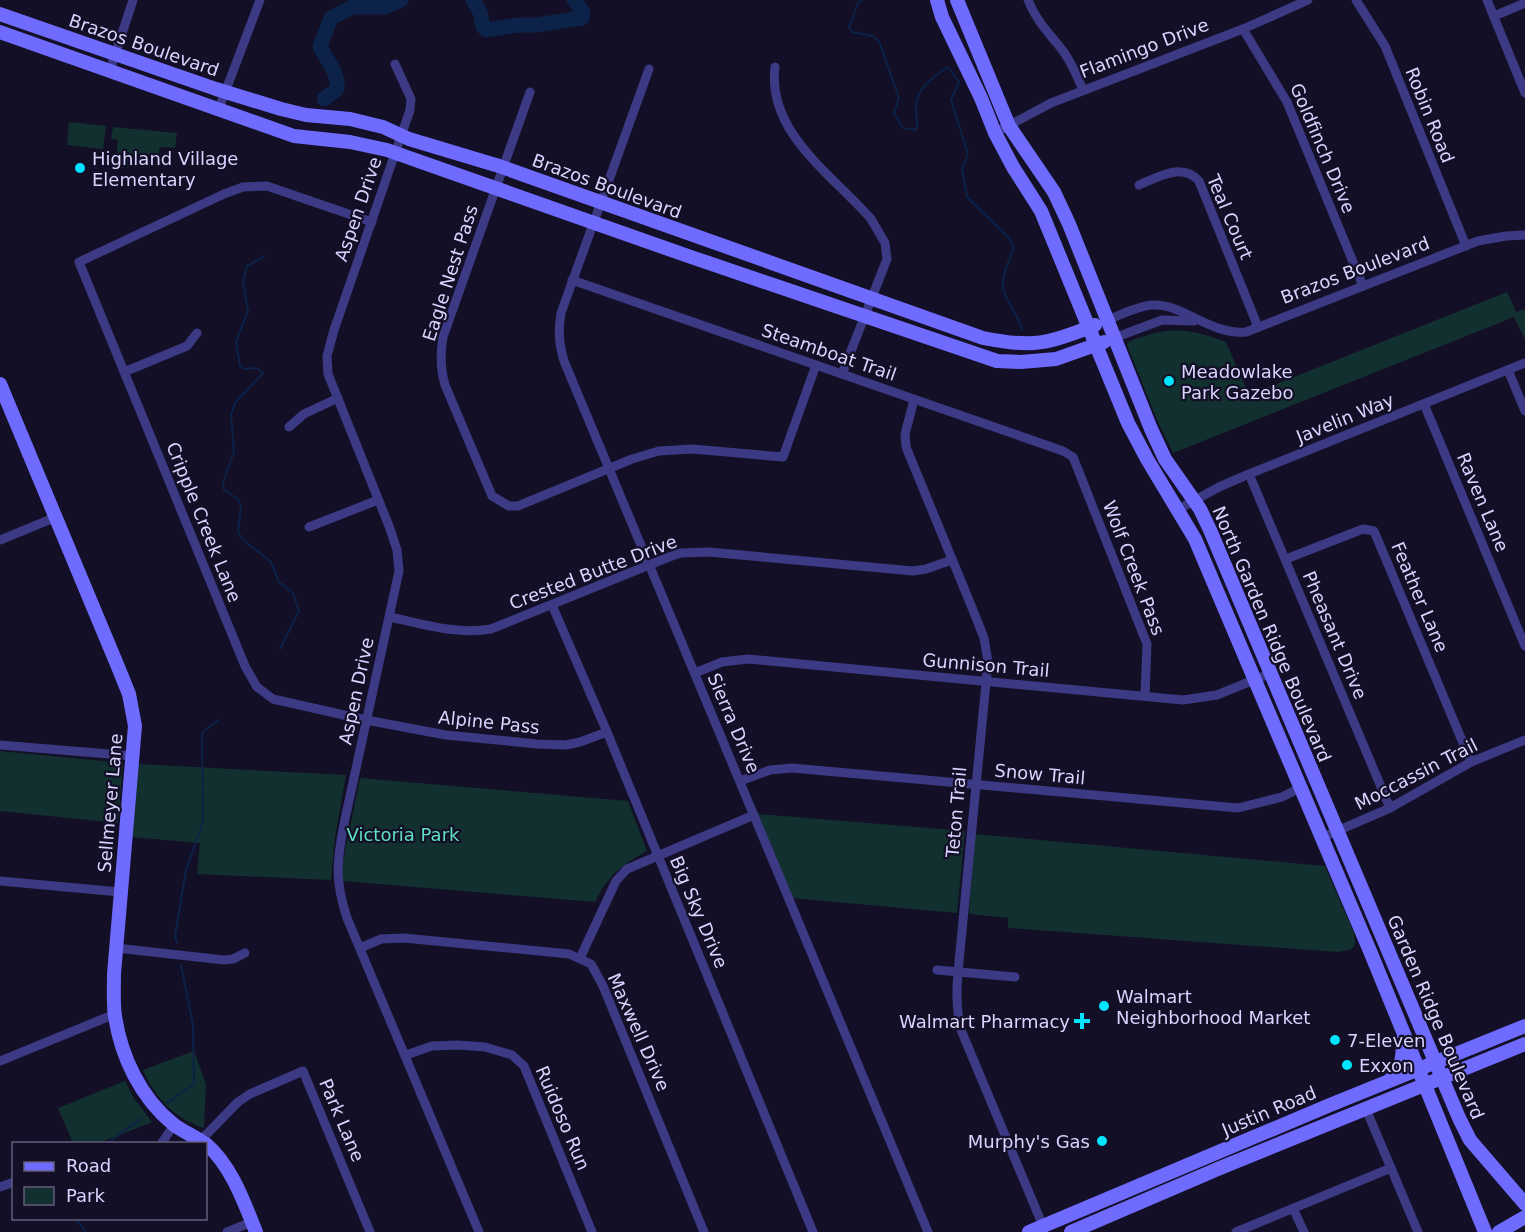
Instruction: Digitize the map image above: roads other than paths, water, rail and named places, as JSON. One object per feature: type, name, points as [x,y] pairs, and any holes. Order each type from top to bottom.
[{"type":"main road","points":[[937,0],[942,17],[981,98],[995,133],[1041,211],[1089,327]]},
{"type":"main road","name":"North Garden Ridge Boulevard","points":[[957,0],[1009,126],[1054,192],[1165,459],[1194,501],[1215,540],[1367,901]]},
{"type":"main road","name":"Brazos Boulevard","points":[[0,14],[225,92],[306,115],[367,122],[983,338],[1015,344],[1044,343],[1107,320]]},
{"type":"main road","name":"Brazos Boulevard","points":[[0,32],[294,136],[350,142],[395,153],[594,224],[997,361],[1021,362],[1056,359],[1114,338]]},
{"type":"main road","points":[[162,88],[167,73]]},
{"type":"main road","points":[[691,257],[698,237]]},
{"type":"main road","name":"Garden Ridge Boulevard","points":[[1089,327],[1128,423],[1195,539],[1400,1026]]},
{"type":"main road","name":"Sellmeyer Lane","points":[[0,384],[3,401],[56,517],[129,694],[135,726],[116,948],[115,1014],[123,1046],[136,1080],[149,1100],[174,1125],[204,1142]]},
{"type":"main road","points":[[1353,913],[1367,901]]},
{"type":"main road","name":"Garden Ridge Boulevard","points":[[1367,901],[1441,1078],[1470,1140],[1525,1204]]},
{"type":"main road","points":[[1400,1026],[1485,1232]]},
{"type":"main road","points":[[1389,1081],[1398,1070],[1403,1057],[1400,1026]]},
{"type":"main road","name":"Justin Road","points":[[1029,1232],[1525,1026]]},
{"type":"main road","name":"Justin Road","points":[[1071,1232],[1525,1044]]},
{"type":"main road","name":"Sellmeyer Lane","points":[[207,1145],[230,1173],[254,1227]]},
{"type":"main road","points":[[1157,1178],[1164,1192]]},
{"type":"main road","points":[[1499,1232],[1525,1217]]},
{"type":"street","points":[[110,70],[133,0]]},
{"type":"street","points":[[218,111],[260,0]]},
{"type":"street","points":[[1028,0],[1038,21],[1074,68],[1083,90]]},
{"type":"street","name":"Flamingo Drive","points":[[995,133],[1034,111],[1083,90],[1242,29],[1308,0]]},
{"type":"street","name":"Robin Road","points":[[1356,0],[1385,46],[1466,246]]},
{"type":"street","points":[[1487,0],[1525,93]]},
{"type":"street","points":[[1494,16],[1525,3]]},
{"type":"street","name":"Goldfinch Drive","points":[[1242,29],[1287,102],[1363,286]]},
{"type":"street","name":"Aspen Drive","points":[[395,64],[411,99],[410,110],[333,330],[327,356],[328,374],[397,550],[399,571],[340,843],[337,878],[339,895],[360,948],[479,1232]]},
{"type":"street","points":[[775,67],[775,90],[783,118],[793,135],[871,219],[885,243],[887,258],[842,374]]},
{"type":"street","name":"Sierra Drive","points":[[649,69],[572,280],[558,328],[559,344],[564,361],[928,1232]]},
{"type":"street","points":[[495,189],[530,92]]},
{"type":"street","name":"Teal Court","points":[[1139,185],[1176,171],[1193,174],[1199,181],[1258,327]]},
{"type":"street","name":"Cripple Creek Lane","points":[[366,720],[273,699],[257,687],[251,679],[79,262],[224,194],[257,185],[294,194],[372,222]]},
{"type":"street","name":"Eagle Nest Pass","points":[[495,189],[443,336],[441,371],[492,496],[508,506],[518,506],[609,468],[650,454],[674,449],[692,448],[783,457],[816,366]]},
{"type":"street","name":"Brazos Boulevard","points":[[1107,320],[1150,305],[1173,309],[1199,322],[1232,332],[1246,332],[1486,239],[1525,235]]},
{"type":"street","name":"Steamboat Trail","points":[[572,280],[1063,451],[1073,457]]},
{"type":"street","name":"Brazos Boulevard","points":[[1114,338],[1162,320],[1199,322]]},
{"type":"street","points":[[124,372],[187,346],[196,333]]},
{"type":"street","name":"Javelin Way","points":[[1179,510],[1219,487],[1525,363]]},
{"type":"street","points":[[1508,370],[1525,411]]},
{"type":"street","points":[[289,427],[304,414],[338,398]]},
{"type":"street","name":"Teton Trail","points":[[914,400],[905,434],[906,447],[984,638],[988,662],[956,1000],[961,1030],[1043,1226]]},
{"type":"street","name":"Raven Lane","points":[[1424,404],[1525,646]]},
{"type":"street","name":"Wolf Creek Pass","points":[[1073,457],[1147,644],[1145,695]]},
{"type":"street","name":"Pheasant Drive","points":[[1250,474],[1390,808]]},
{"type":"street","points":[[309,527],[378,500]]},
{"type":"street","points":[[0,540],[56,517]]},
{"type":"street","name":"Feather Lane","points":[[1286,560],[1363,529],[1374,531],[1471,762]]},
{"type":"street","name":"Crested Butte Drive","points":[[390,617],[452,630],[473,632],[491,629],[681,553],[694,552],[913,571],[927,569],[952,560]]},
{"type":"street","name":"Big Sky Drive","points":[[552,605],[607,732],[813,1232]]},
{"type":"street","name":"Gunnison Trail","points":[[695,673],[722,662],[748,659],[1183,700],[1217,695],[1271,673]]},
{"type":"street","name":"Alpine Pass","points":[[366,720],[446,735],[537,744],[566,745],[607,732]]},
{"type":"street","name":"Moccassin Trail","points":[[1321,838],[1390,808],[1471,762],[1525,740]]},
{"type":"street","points":[[0,745],[133,756]]},
{"type":"street","name":"Snow Trail","points":[[740,781],[770,770],[792,768],[1238,808],[1282,797],[1300,788]]},
{"type":"street","points":[[360,948],[381,939],[404,938],[559,953],[580,958],[616,881],[627,869],[754,815]]},
{"type":"street","points":[[0,881],[120,892]]},
{"type":"street","points":[[116,948],[224,960],[233,959],[245,953]]},
{"type":"street","name":"Maxwell Drive","points":[[580,958],[591,964],[603,986],[704,1232]]},
{"type":"street","points":[[937,970],[1015,978]]},
{"type":"street","points":[[0,1061],[115,1014]]},
{"type":"street","name":"Ruidoso Run","points":[[406,1055],[432,1046],[485,1047],[512,1055],[524,1066],[592,1232]]},
{"type":"street","name":"Park Lane","points":[[204,1142],[230,1109],[244,1098],[303,1071],[370,1232]]},
{"type":"street","points":[[1366,1109],[1418,1232]]},
{"type":"street","points":[[162,1142],[174,1125]]},
{"type":"street","points":[[1236,1232],[1391,1167]]},
{"type":"street","points":[[1293,1208],[1304,1232]]},
{"type":"street","points":[[227,1232],[254,1227]]},
{"type":"waterway","points":[[324,99],[337,89],[334,71],[320,46],[331,18],[352,7],[385,7],[401,0]]},
{"type":"waterway","points":[[473,0],[486,30],[582,18],[583,12],[574,0]]},
{"type":"waterway","points":[[862,0],[858,3],[849,27],[852,32],[873,36],[879,41],[899,98],[894,113],[903,128],[916,130],[916,103],[921,90],[930,80],[948,67],[959,82],[951,100],[968,154],[962,169],[967,197],[1010,239],[1014,248],[1005,273],[1003,287],[1022,330]]},
{"type":"waterway","points":[[265,256],[247,266],[243,282],[248,311],[236,341],[240,366],[245,369],[257,368],[263,373],[235,403],[231,415],[234,452],[223,482],[224,490],[238,499],[241,507],[238,531],[242,539],[271,562],[279,582],[293,593],[299,611],[280,649]]},
{"type":"waterway","points":[[177,943],[175,936],[186,870],[203,823],[202,733],[218,720]]},
{"type":"waterway","points":[[167,1103],[194,1084],[193,1025],[181,965]]},
{"type":"waterway","points":[[109,1142],[140,1119]]},
{"type":"waterway","points":[[77,1220],[86,1232]]},
{"type":"place","name":"Highland Village Elementary","points":[[80,168]]},
{"type":"place","name":"Meadowlake Park Gazebo","points":[[1169,381]]},
{"type":"place","name":"Walmart Neighborhood Market","points":[[1104,1006]]},
{"type":"place","name":"Walmart Pharmacy","points":[[1082,1021]]},
{"type":"place","name":"7-Eleven","points":[[1335,1040]]},
{"type":"place","name":"Exxon","points":[[1347,1065]]},
{"type":"place","name":"Murphy's Gas","points":[[1102,1141]]},
{"type":"park label","name":"Victoria Park","points":[[403,834]]}]
